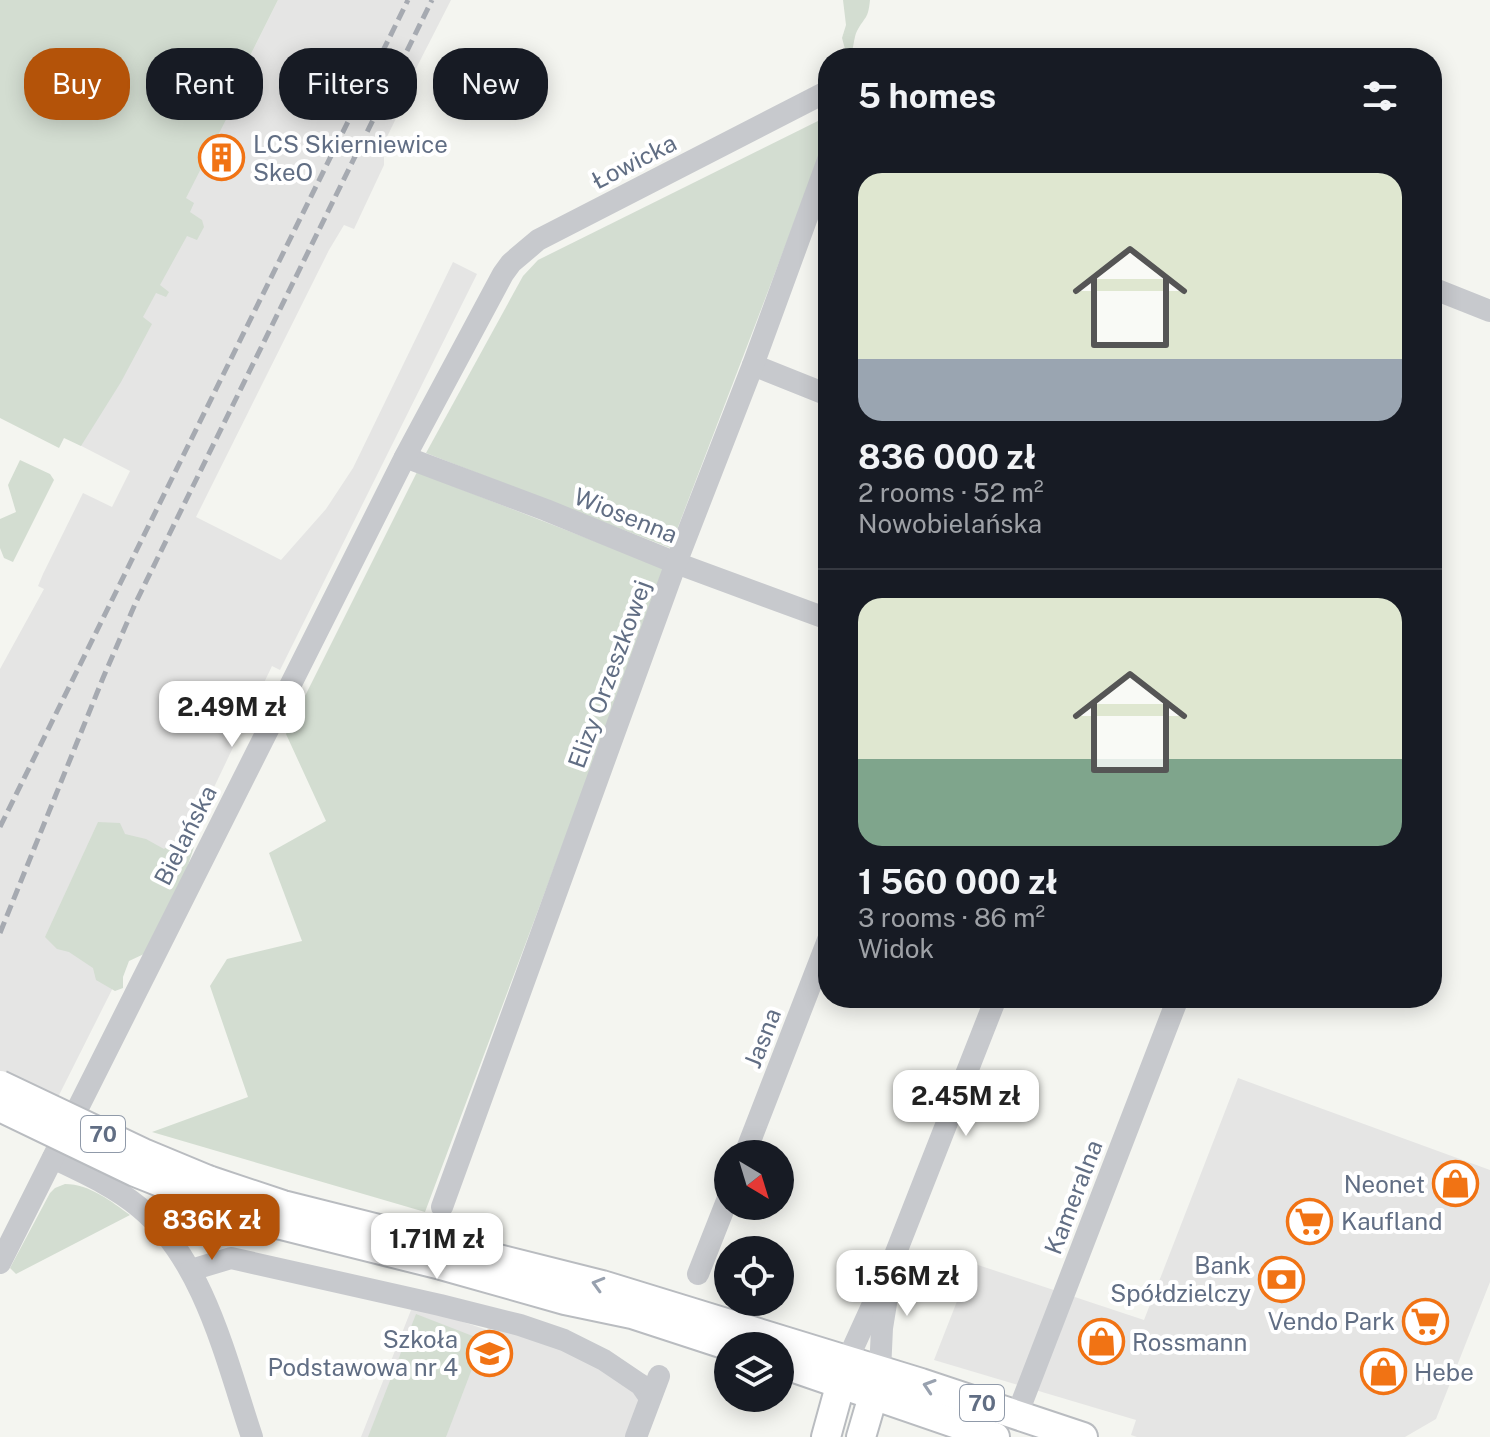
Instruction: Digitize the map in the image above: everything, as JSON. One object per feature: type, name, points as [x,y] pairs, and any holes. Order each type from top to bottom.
[{"type":"main road","name":"70","points":[[0,1085],[143,1153],[204,1189],[281,1225],[565,1300],[632,1314],[714,1341]]},
{"type":"main road","name":"70","points":[[0,1107],[135,1172],[283,1205],[602,1285],[877,1383],[1017,1415],[1083,1437]]},
{"type":"main road","name":"70","points":[[794,1365],[844,1372]]},
{"type":"main road","points":[[826,1437],[844,1372]]},
{"type":"main road","name":"70","points":[[877,1383],[995,1437]]},
{"type":"main road","points":[[861,1437],[877,1383]]},
{"type":"street","name":"Łowicka","points":[[511,263],[538,240],[818,96]]},
{"type":"street","name":"Elizy Orzeszkowej","points":[[442,1207],[676,563],[818,187]]},
{"type":"street","name":"Bielańska","points":[[0,1263],[405,457],[486,303],[511,263]]},
{"type":"street","points":[[1442,292],[1490,311]]},
{"type":"street","points":[[753,365],[818,391]]},
{"type":"street","name":"Wiosenna","points":[[405,457],[818,615]]},
{"type":"street","name":"Jasna","points":[[750,1140],[818,966]]},
{"type":"street","points":[[844,1372],[893,1260],[992,1008]]},
{"type":"street","name":"Kameralna","points":[[1017,1415],[1174,1008]]},
{"type":"street","points":[[53,1158],[122,1194],[155,1221],[171,1240],[191,1270],[215,1327],[252,1437]]},
{"type":"street","points":[[698,1274],[719,1220]]},
{"type":"street","points":[[191,1270],[231,1258],[520,1325],[564,1340],[604,1360],[641,1385],[650,1398]]},
{"type":"street","points":[[877,1383],[893,1260]]},
{"type":"street","points":[[636,1437],[659,1376]]},
{"type":"shaded area","points":[[0,0],[278,0],[254,48],[146,48],[146,120],[226,120],[186,198],[194,203],[190,212],[202,220],[204,227],[197,240],[187,236],[160,285],[169,292],[166,297],[156,293],[143,317],[152,324],[81,446],[64,438],[59,448],[0,418]]},
{"type":"shaded area","points":[[278,0],[451,0],[417,67],[417,48],[279,48],[279,120],[395,120],[384,143],[384,165],[354,229],[344,225],[329,250],[196,517],[281,560],[326,509],[353,468],[453,262],[477,274],[280,670],[272,666],[155,908],[46,1121],[0,1099],[0,669],[44,589],[38,586],[83,493],[112,507],[130,471],[64,437],[222,120],[263,120],[263,48],[254,48]]},
{"type":"shaded area","points":[[843,0],[870,0],[853,48],[845,48],[842,38],[846,25]]},
{"type":"shaded area","points":[[818,121],[818,160],[670,548],[426,453],[523,276],[538,260]]},
{"type":"shaded area","points":[[20,460],[50,474],[54,480],[13,562],[4,558],[0,548],[0,519],[16,512],[8,485]]},
{"type":"shaded area","points":[[417,472],[666,569],[425,1212],[152,1132],[248,1097],[210,986],[227,959],[302,941],[269,853],[326,821],[286,734]]},
{"type":"shaded area","points":[[98,822],[120,823],[125,834],[146,839],[164,849],[180,836],[194,847],[185,874],[144,954],[129,961],[123,988],[115,991],[96,980],[93,968],[69,952],[57,949],[45,937]]},
{"type":"shaded area","points":[[1238,1078],[1490,1170],[1490,1282],[1436,1419],[1405,1437],[1137,1437],[1131,1435],[1136,1420],[934,1360],[972,1263],[1144,1320]]},
{"type":"shaded area","points":[[65,1184],[92,1190],[130,1215],[16,1274],[10,1268],[50,1193]]},
{"type":"shaded area","name":"Szkoła Podstawowa nr 4","points":[[413,1305],[487,1330],[491,1321],[649,1376],[626,1437],[361,1437]]},
{"type":"shaded area","points":[[416,1314],[483,1340],[446,1437],[368,1437]]},
{"type":"railway","points":[[0,827],[408,0]]},
{"type":"railway","points":[[0,933],[136,602],[432,0]]},
{"type":"place","name":"LCS Skierniewice SkeO","points":[[222,158]]},
{"type":"place","name":"Neonet","points":[[1456,1184]]},
{"type":"place","name":"Kaufland","points":[[1310,1221]]},
{"type":"place","name":"Bank Spółdzielczy","points":[[1282,1279]]},
{"type":"place","name":"Vendo Park","points":[[1426,1321]]},
{"type":"place","name":"Rossmann","points":[[1101,1342]]},
{"type":"place","name":"Szkoła Podstawowa nr 4","points":[[489,1353]]},
{"type":"place","name":"Hebe","points":[[1383,1372]]}]
